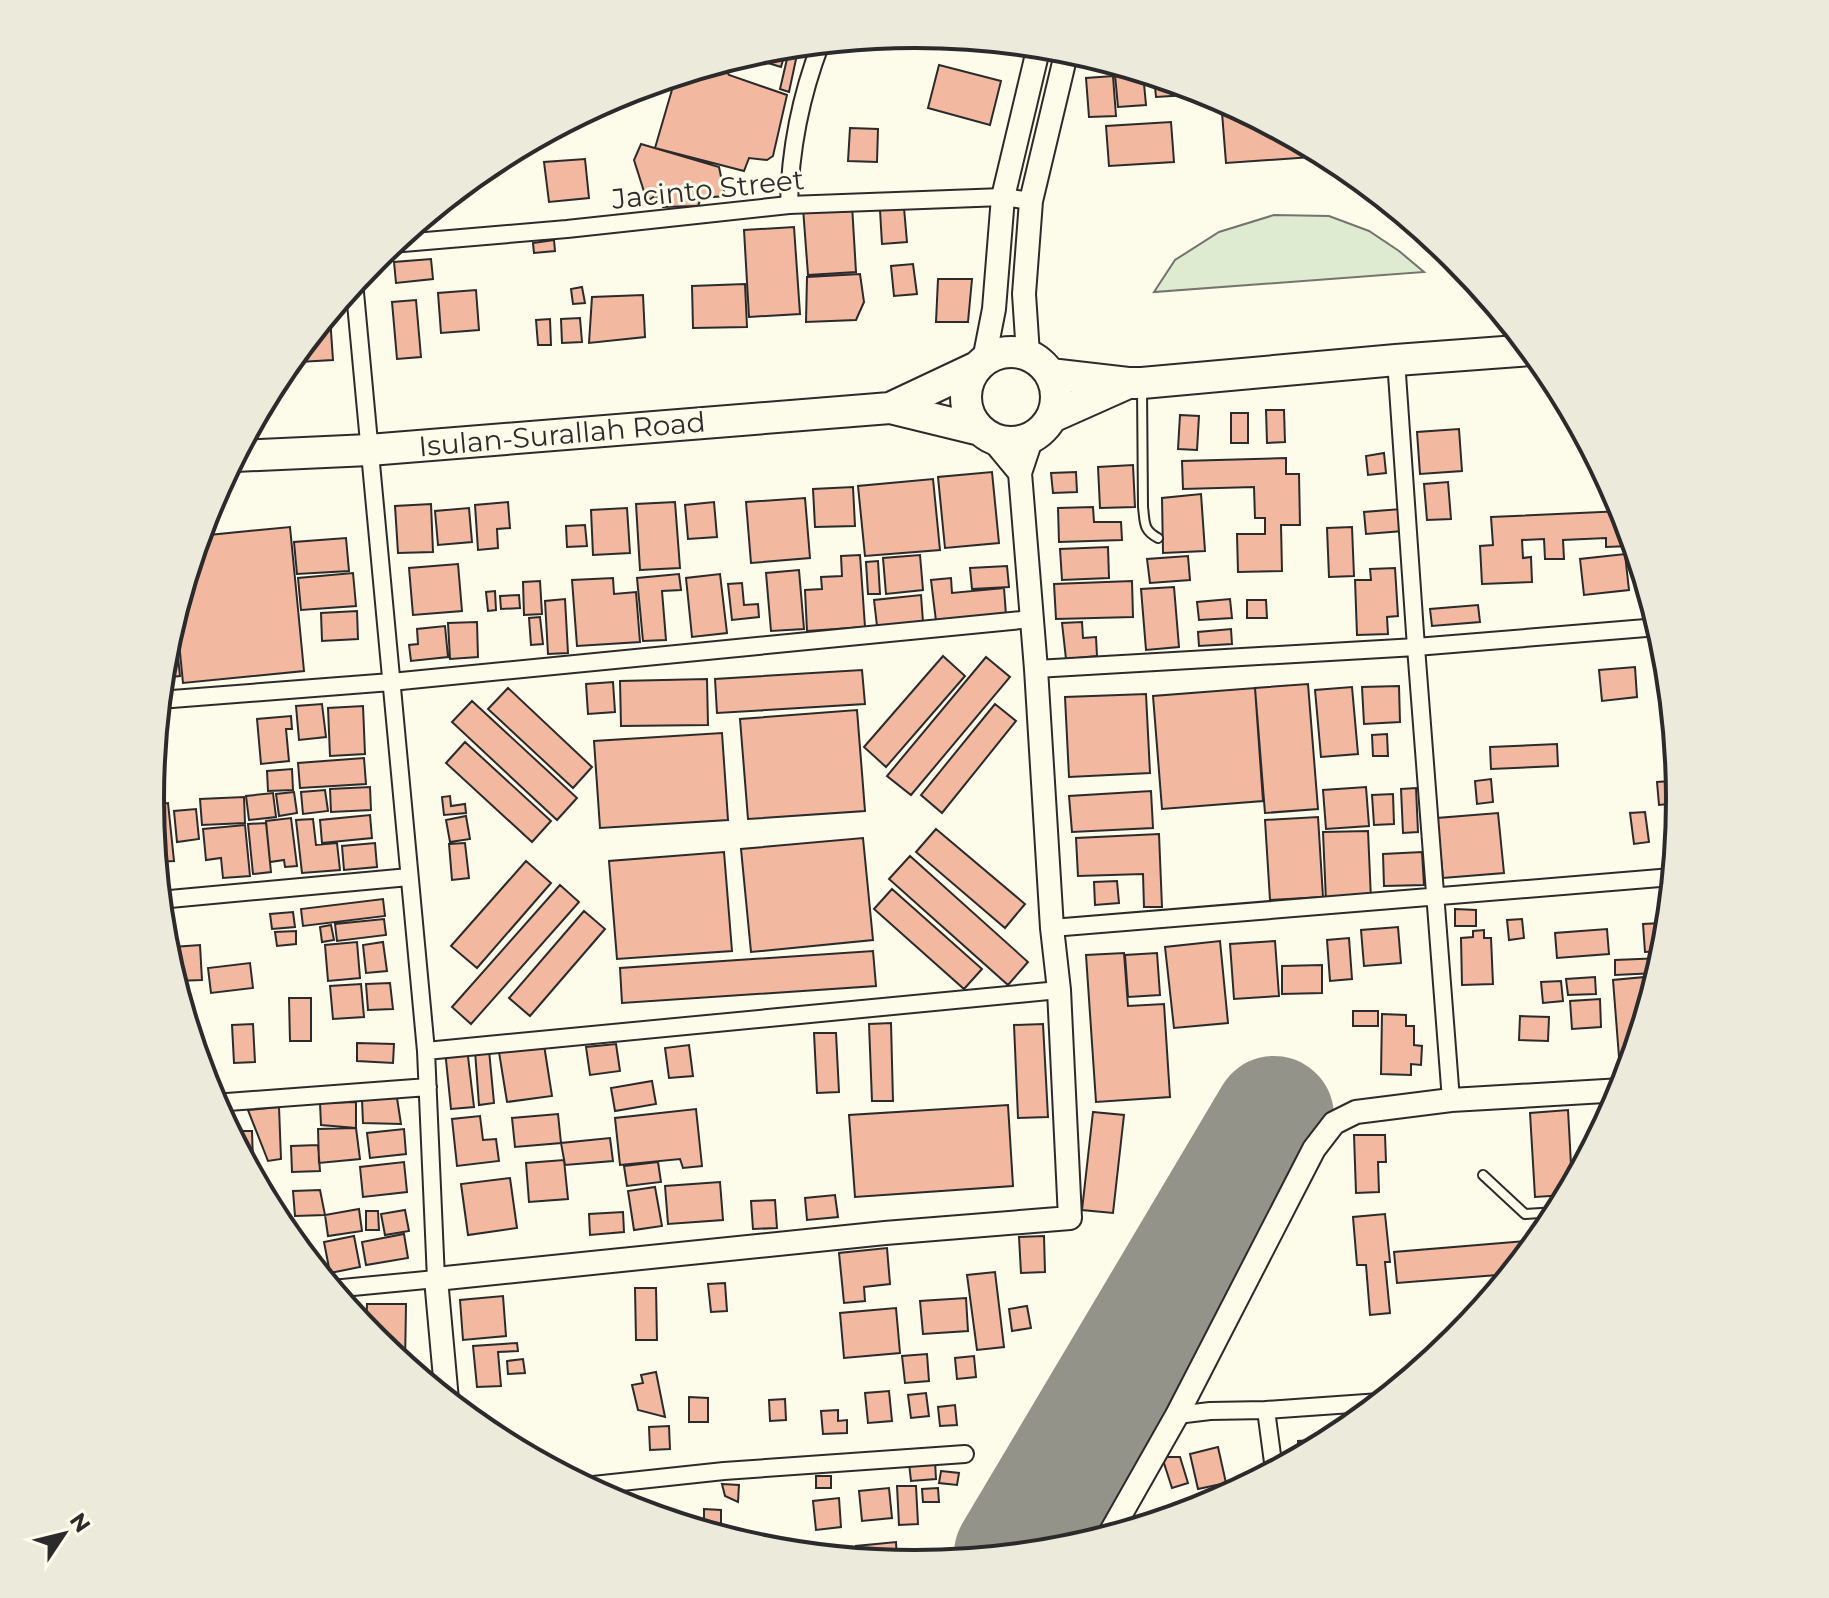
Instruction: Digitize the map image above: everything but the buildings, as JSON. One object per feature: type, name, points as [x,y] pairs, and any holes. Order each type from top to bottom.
[{"type":"highway","points":[[1042,427],[1056,403],[1056,388],[1041,362],[1028,354],[1012,351],[997,353],[979,364],[969,379],[965,393],[966,406],[971,419],[986,434],[1005,442],[1019,442],[1042,427],[1135,383]]},
{"type":"highway","points":[[1050,374],[1135,383],[1517,351]]},
{"type":"highway","name":"Isulan-Surallah Road","points":[[890,408],[979,364]]},
{"type":"highway","name":"Isulan-Surallah Road","points":[[247,455],[369,450],[890,408],[986,434]]},
{"type":"street","points":[[789,205],[796,126],[818,54]]},
{"type":"street","points":[[979,364],[994,309],[1003,197],[1036,58]]},
{"type":"street","points":[[1028,354],[1024,294],[1031,201],[1067,63]]},
{"type":"street","name":"Jacinto Street","points":[[410,242],[789,205],[1003,197],[1031,201]]},
{"type":"street","points":[[355,298],[426,1051],[436,1279],[446,1386]]},
{"type":"street","points":[[1396,360],[1451,1100]]},
{"type":"street","points":[[345,1288],[885,1233],[1070,1218],[1059,990],[1020,473],[1042,427]]},
{"type":"street","points":[[986,434],[1020,473]]},
{"type":"street","points":[[170,699],[391,682],[1032,619]]},
{"type":"street","points":[[1036,669],[1416,647],[1645,628]]},
{"type":"street","points":[[170,899],[409,877]]},
{"type":"street","points":[[1052,928],[1661,878]]},
{"type":"street","points":[[426,1051],[1059,990]]},
{"type":"street","points":[[228,1102],[428,1087]]},
{"type":"street","points":[[1120,1521],[1314,1149],[1334,1123],[1356,1112],[1451,1100],[1606,1091]]},
{"type":"street","points":[[1190,1388],[1210,1411]]},
{"type":"street","points":[[1177,1415],[1360,1403]]},
{"type":"street","points":[[1266,1410],[1273,1459]]},
{"type":"street","points":[[606,1484],[724,1471],[965,1454]]},
{"type":"lane","points":[[1135,383],[1145,524],[1149,533],[1158,538]]},
{"type":"lane","points":[[1483,1175],[1525,1214],[1541,1213]]},
{"type":"green space","points":[[1274,215],[1329,216],[1369,231],[1424,272],[1154,292],[1175,260],[1219,232]]},
{"type":"runway","points":[[1021,1543],[1274,1116]]}]
